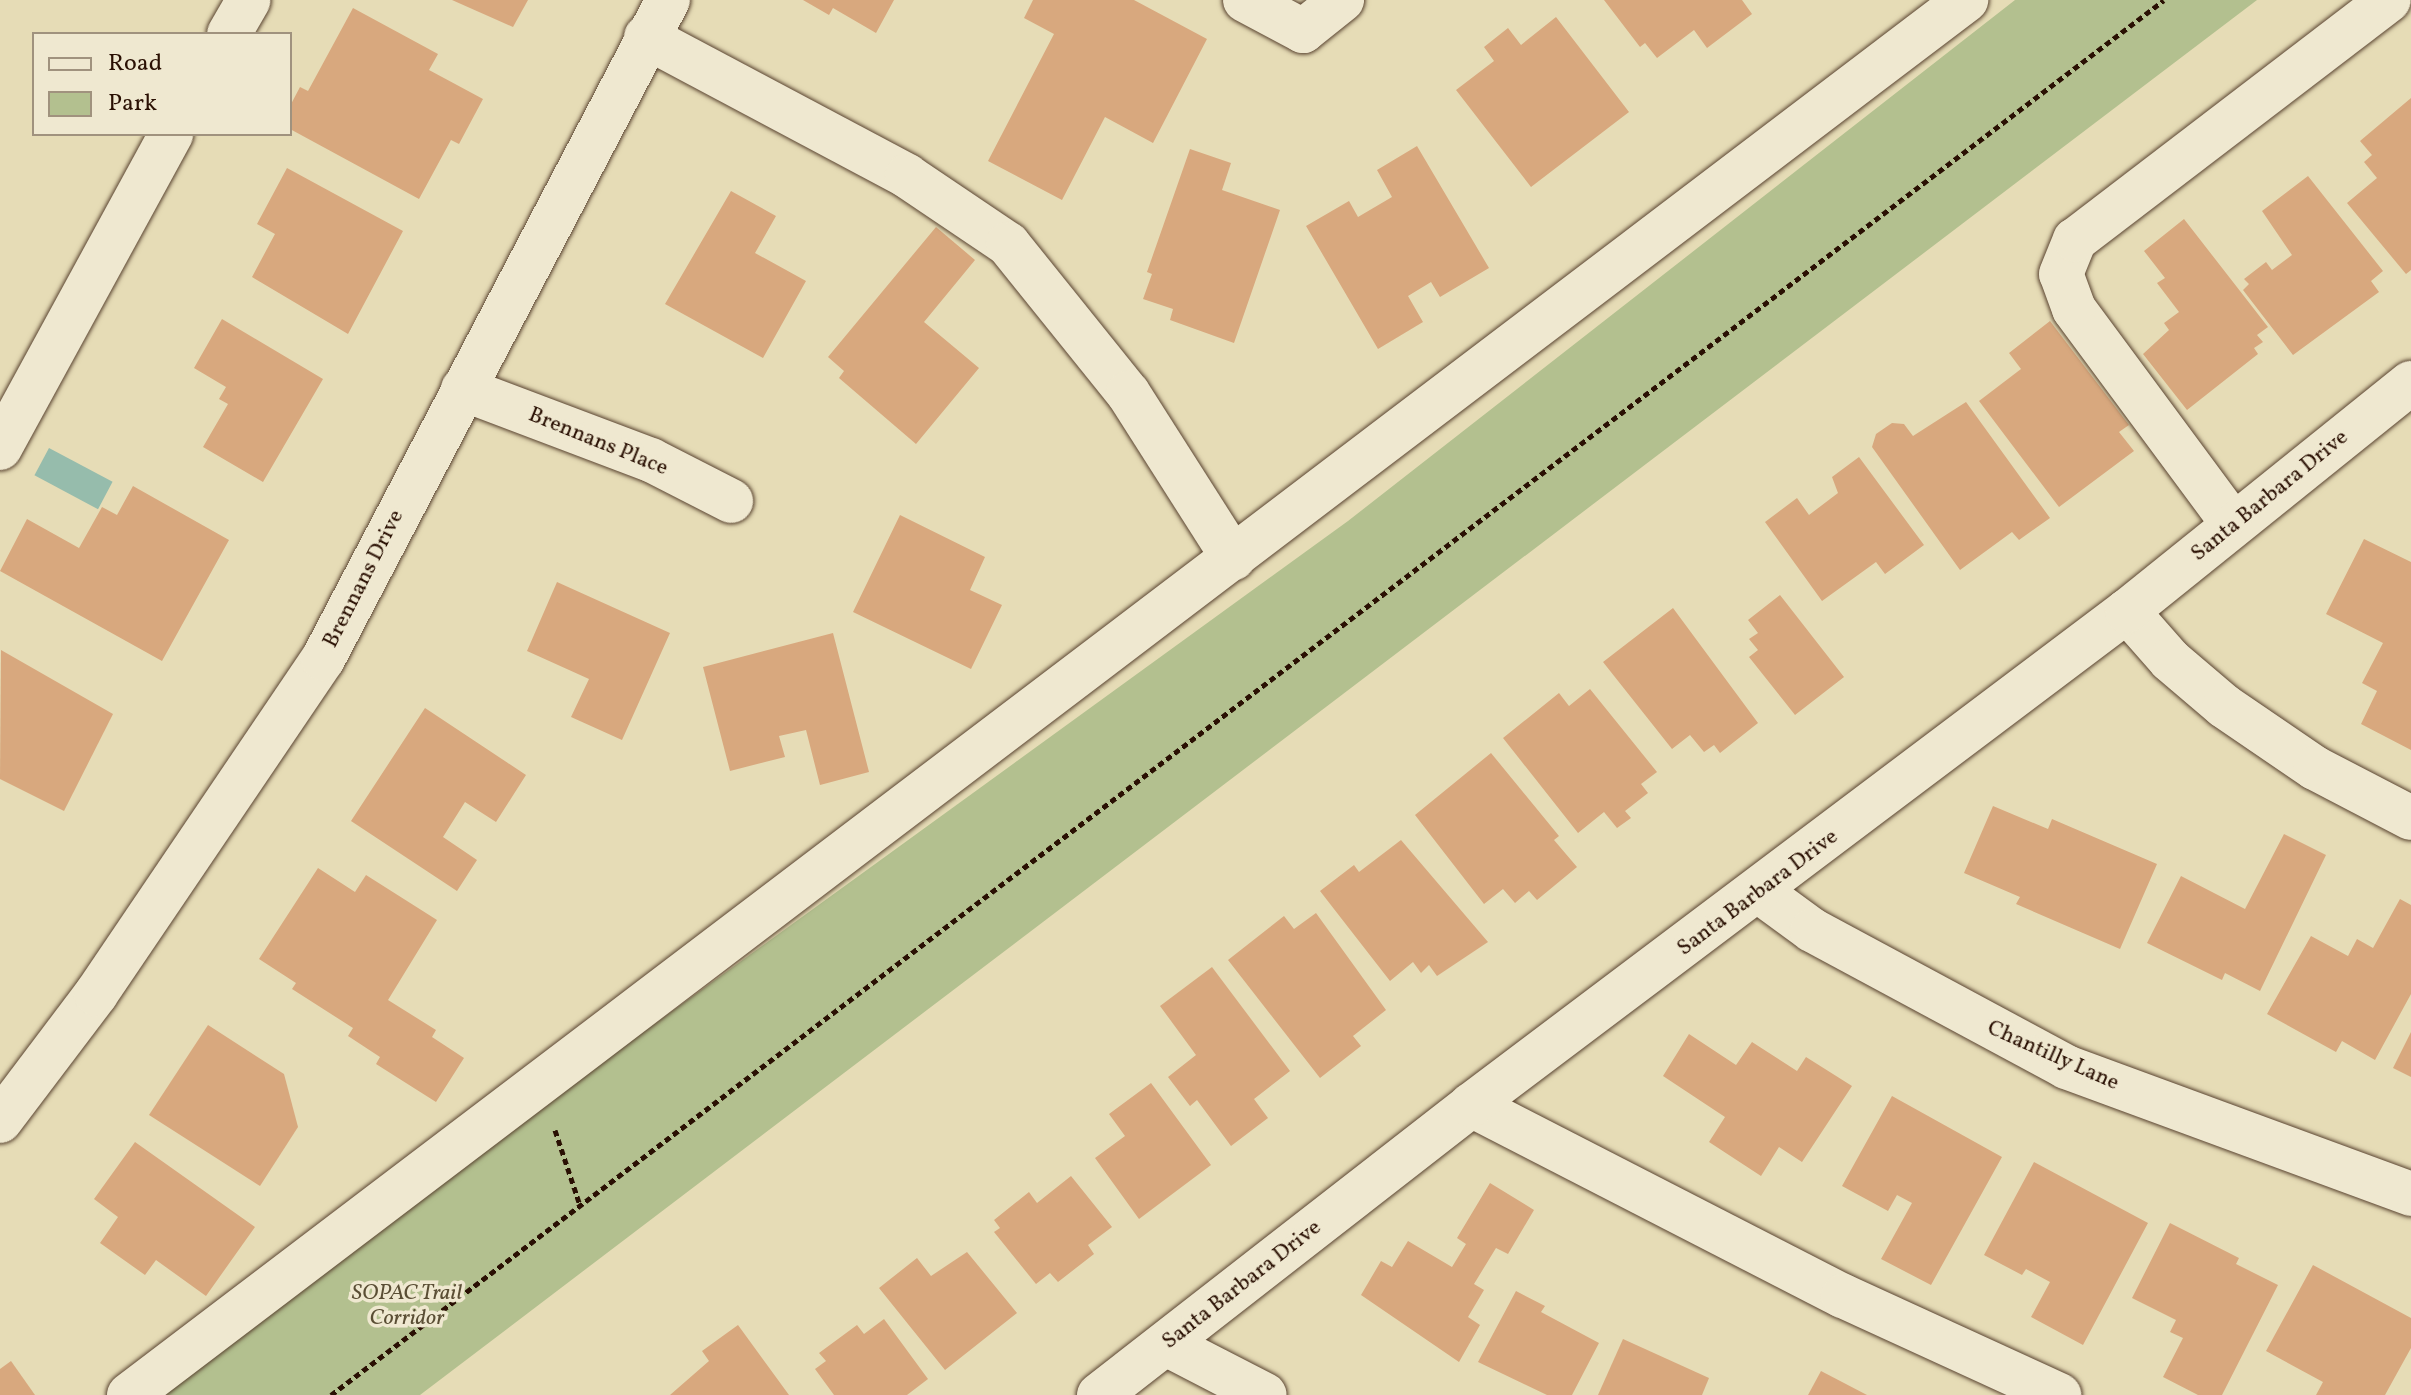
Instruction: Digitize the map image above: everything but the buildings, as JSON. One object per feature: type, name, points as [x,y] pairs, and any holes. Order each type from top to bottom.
[{"type":"street","points":[[230,32],[249,0]]},
{"type":"street","name":"Brennans Drive","points":[[0,1121],[96,994],[323,659],[668,0]]},
{"type":"street","points":[[1245,0],[1303,31],[1342,0]]},
{"type":"street","points":[[129,1395],[540,1087],[1966,0]]},
{"type":"street","points":[[2233,524],[2074,309],[2061,274],[2075,240],[2389,0]]},
{"type":"street","points":[[646,37],[907,176],[1008,244],[1128,393],[1233,558]]},
{"type":"street","points":[[0,448],[170,136]]},
{"type":"street","name":"Santa Barbara Drive","points":[[1099,1395],[1471,1105],[1760,892],[2127,611],[2411,383]]},
{"type":"street","name":"Brennans Place","points":[[463,389],[651,460],[731,501]]},
{"type":"street","points":[[2127,611],[2170,660],[2224,706],[2315,768],[2411,818]]},
{"type":"street","name":"Chantilly Lane","points":[[1760,892],[1812,930],[2066,1067],[2411,1194]]},
{"type":"street","points":[[1471,1105],[1843,1296],[2059,1395]]},
{"type":"street","points":[[1166,1344],[1265,1395]]},
{"type":"path","points":[[331,1395],[2164,0]]},
{"type":"path","points":[[540,1087],[580,1205]]},
{"type":"green space","name":"SOPAC Trail Corridor","points":[[2015,0],[2257,0],[420,1395],[143,1395],[1348,521]]},
{"type":"shaded area","points":[[49,448],[113,482],[98,509],[34,475]]}]
